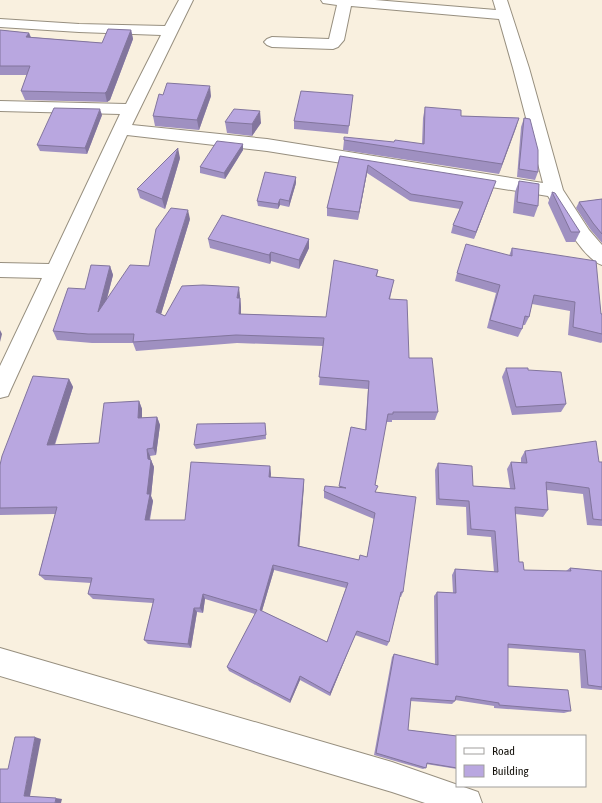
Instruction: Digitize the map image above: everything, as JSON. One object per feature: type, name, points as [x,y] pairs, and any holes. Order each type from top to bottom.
[{"type":"street","points":[[0,389],[121,129],[186,0]]},
{"type":"street","points":[[328,0],[458,12],[503,8],[554,191],[582,235],[602,258]]},
{"type":"street","points":[[272,42],[333,44],[336,40],[345,1]]},
{"type":"street","points":[[0,23],[79,28],[170,30]]},
{"type":"street","points":[[0,106],[131,109]]},
{"type":"street","points":[[121,129],[267,145],[554,191]]},
{"type":"street","points":[[0,270],[54,271]]},
{"type":"street","points":[[0,662],[384,774],[467,803]]},
{"type":"building","points":[[108,29],[131,30],[105,93],[21,91],[30,66],[0,66],[0,30],[29,33],[26,37],[102,43]]},
{"type":"building","points":[[167,83],[210,86],[197,120],[153,116],[159,94],[163,95]]},
{"type":"building","points":[[301,91],[353,95],[349,126],[294,121]]},
{"type":"building","points":[[425,107],[461,110],[461,116],[519,118],[502,164],[344,140],[344,137],[394,142],[395,140],[424,144]]},
{"type":"building","points":[[54,108],[100,109],[85,148],[37,145]]},
{"type":"building","points":[[234,109],[260,111],[252,124],[225,122]]},
{"type":"building","points":[[524,118],[530,119],[538,150],[538,172],[519,169]]},
{"type":"building","points":[[217,141],[243,144],[224,173],[200,167]]},
{"type":"building","points":[[178,148],[162,199],[137,189]]},
{"type":"building","points":[[340,156],[496,181],[476,232],[453,225],[463,202],[411,194],[368,165],[359,212],[327,208]]},
{"type":"building","points":[[265,172],[296,177],[289,201],[280,199],[278,204],[257,201]]},
{"type":"building","points":[[519,181],[539,184],[538,206],[517,202]]},
{"type":"building","points":[[552,192],[555,193],[580,232],[571,232]]},
{"type":"building","points":[[602,199],[602,234],[579,202]]},
{"type":"building","points":[[171,208],[188,210],[156,312],[165,316],[182,286],[203,285],[239,287],[237,298],[240,298],[239,314],[326,317],[334,260],[378,270],[376,276],[394,280],[389,299],[407,300],[409,358],[432,358],[438,412],[393,412],[393,414],[388,414],[375,485],[378,486],[375,492],[416,497],[403,592],[401,592],[389,642],[357,631],[330,693],[300,676],[290,700],[227,667],[257,610],[203,594],[200,608],[194,608],[188,644],[144,640],[154,599],[88,594],[92,578],[39,575],[57,507],[0,508],[0,465],[2,456],[33,376],[69,379],[47,445],[99,443],[104,403],[139,401],[138,418],[157,417],[153,448],[147,449],[148,459],[151,460],[147,494],[150,494],[145,520],[185,520],[191,462],[270,466],[269,477],[304,479],[298,546],[359,560],[360,555],[367,557],[375,513],[324,491],[325,486],[346,488],[339,486],[351,427],[366,430],[369,381],[319,377],[324,338],[236,335],[133,342],[134,334],[88,334],[53,331],[68,288],[85,289],[91,265],[110,266],[98,312],[130,265],[149,266],[156,229]],"holes":[[[273,565],[348,583],[327,642],[260,610]]]},
{"type":"building","points":[[222,215],[309,239],[299,260],[271,252],[269,255],[208,239]]},
{"type":"building","points":[[466,244],[512,256],[512,248],[596,261],[602,314],[602,334],[573,327],[575,302],[534,295],[529,317],[525,316],[522,329],[490,320],[500,285],[457,273]]},
{"type":"building","points":[[506,368],[528,368],[528,370],[561,372],[566,404],[516,407]]},
{"type":"building","points":[[265,423],[266,435],[194,445],[197,424]]},
{"type":"building","points":[[596,441],[599,462],[602,462],[602,520],[593,519],[589,488],[546,482],[548,510],[515,507],[519,562],[523,562],[524,570],[571,571],[570,568],[602,571],[602,687],[588,685],[585,650],[508,644],[508,686],[568,690],[571,711],[499,705],[499,703],[456,696],[455,701],[411,698],[408,730],[456,736],[456,768],[427,763],[426,768],[376,753],[394,654],[438,665],[437,592],[456,593],[455,569],[498,572],[495,531],[471,529],[469,501],[439,499],[438,463],[472,466],[473,486],[515,489],[511,462],[527,463],[525,451]]},
{"type":"building","points":[[15,737],[35,737],[24,796],[56,798],[55,803],[0,803],[0,769],[8,769]]}]
